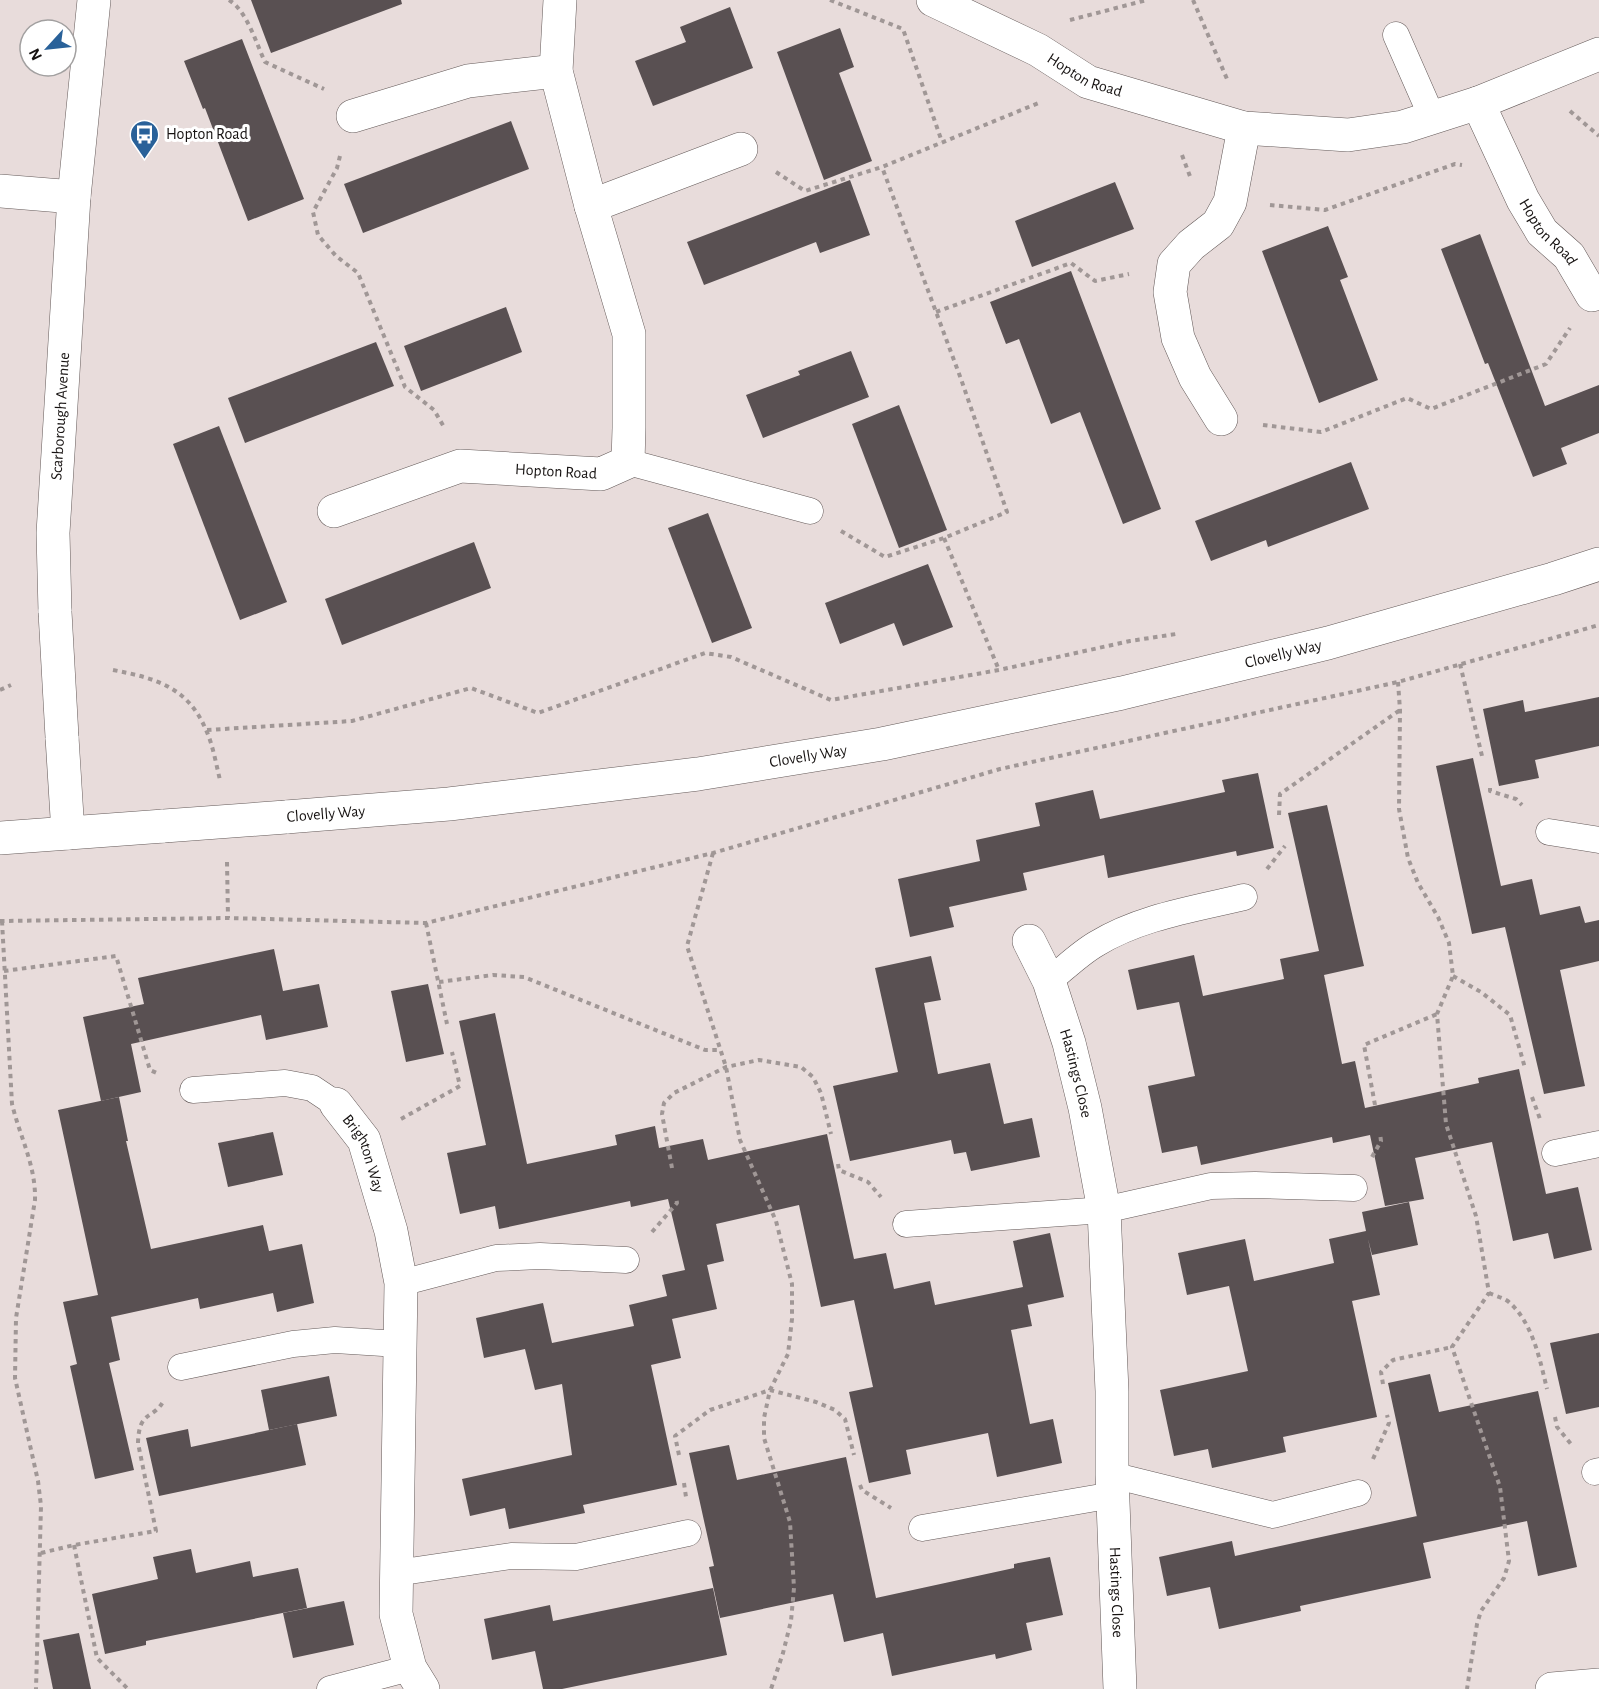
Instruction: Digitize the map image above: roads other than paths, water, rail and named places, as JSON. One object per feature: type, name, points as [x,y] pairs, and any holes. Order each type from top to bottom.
[{"type":"street","name":"Scarborough Avenue","points":[[68,833],[55,612],[53,532],[74,197],[94,0]]},
{"type":"street","points":[[560,0],[555,71],[591,206],[629,334],[630,428],[627,462]]},
{"type":"street","name":"Hopton Road","points":[[933,0],[1038,50],[1088,82],[1244,128],[1348,135],[1403,127],[1478,103],[1599,54]]},
{"type":"street","points":[[353,116],[468,81],[555,71]]},
{"type":"street","name":"Hopton Road","points":[[1478,103],[1523,200],[1542,232],[1569,256],[1592,295]]},
{"type":"street","points":[[1221,419],[1195,377],[1178,338],[1170,292],[1174,264],[1191,245],[1218,224],[1230,202],[1244,128]]},
{"type":"street","points":[[591,206],[741,149]]},
{"type":"street","points":[[0,191],[74,197]]},
{"type":"street","name":"Hopton Road","points":[[334,511],[460,466],[601,474],[627,462]]},
{"type":"street","name":"Clovelly Way","points":[[0,838],[449,804],[686,776],[882,744],[1122,693],[1328,644],[1599,564]]},
{"type":"street","name":"Hastings Close","points":[[1029,941],[1049,981],[1069,1042],[1085,1107],[1104,1210],[1112,1391],[1120,1689]]},
{"type":"street","name":"Brighton Way","points":[[336,1104],[364,1140],[391,1231],[401,1283],[396,1614],[417,1678]]},
{"type":"street","points":[[1552,1689],[1599,1685]]},
{"type":"lane","points":[[1396,35],[1432,117]]},
{"type":"lane","points":[[627,462],[810,511]]},
{"type":"lane","points":[[1549,832],[1599,840]]},
{"type":"lane","points":[[1049,981],[1095,945],[1126,929],[1161,916],[1244,897]]},
{"type":"lane","name":"Brighton Way","points":[[193,1090],[285,1083],[312,1088],[336,1104]]},
{"type":"lane","points":[[1555,1153],[1599,1144]]},
{"type":"lane","points":[[906,1224],[1104,1210],[1211,1186],[1354,1188]]},
{"type":"lane","points":[[401,1283],[496,1258],[540,1256],[626,1260]]},
{"type":"lane","points":[[181,1367],[293,1344],[335,1340],[399,1344]]},
{"type":"lane","points":[[922,1528],[1113,1485],[1273,1515],[1358,1493]]},
{"type":"lane","points":[[396,1574],[511,1556],[576,1557],[687,1533]]},
{"type":"lane","name":"Brighton Way","points":[[330,1689],[417,1678]]},
{"type":"place","name":"Hopton Road","points":[[145,160]]}]
